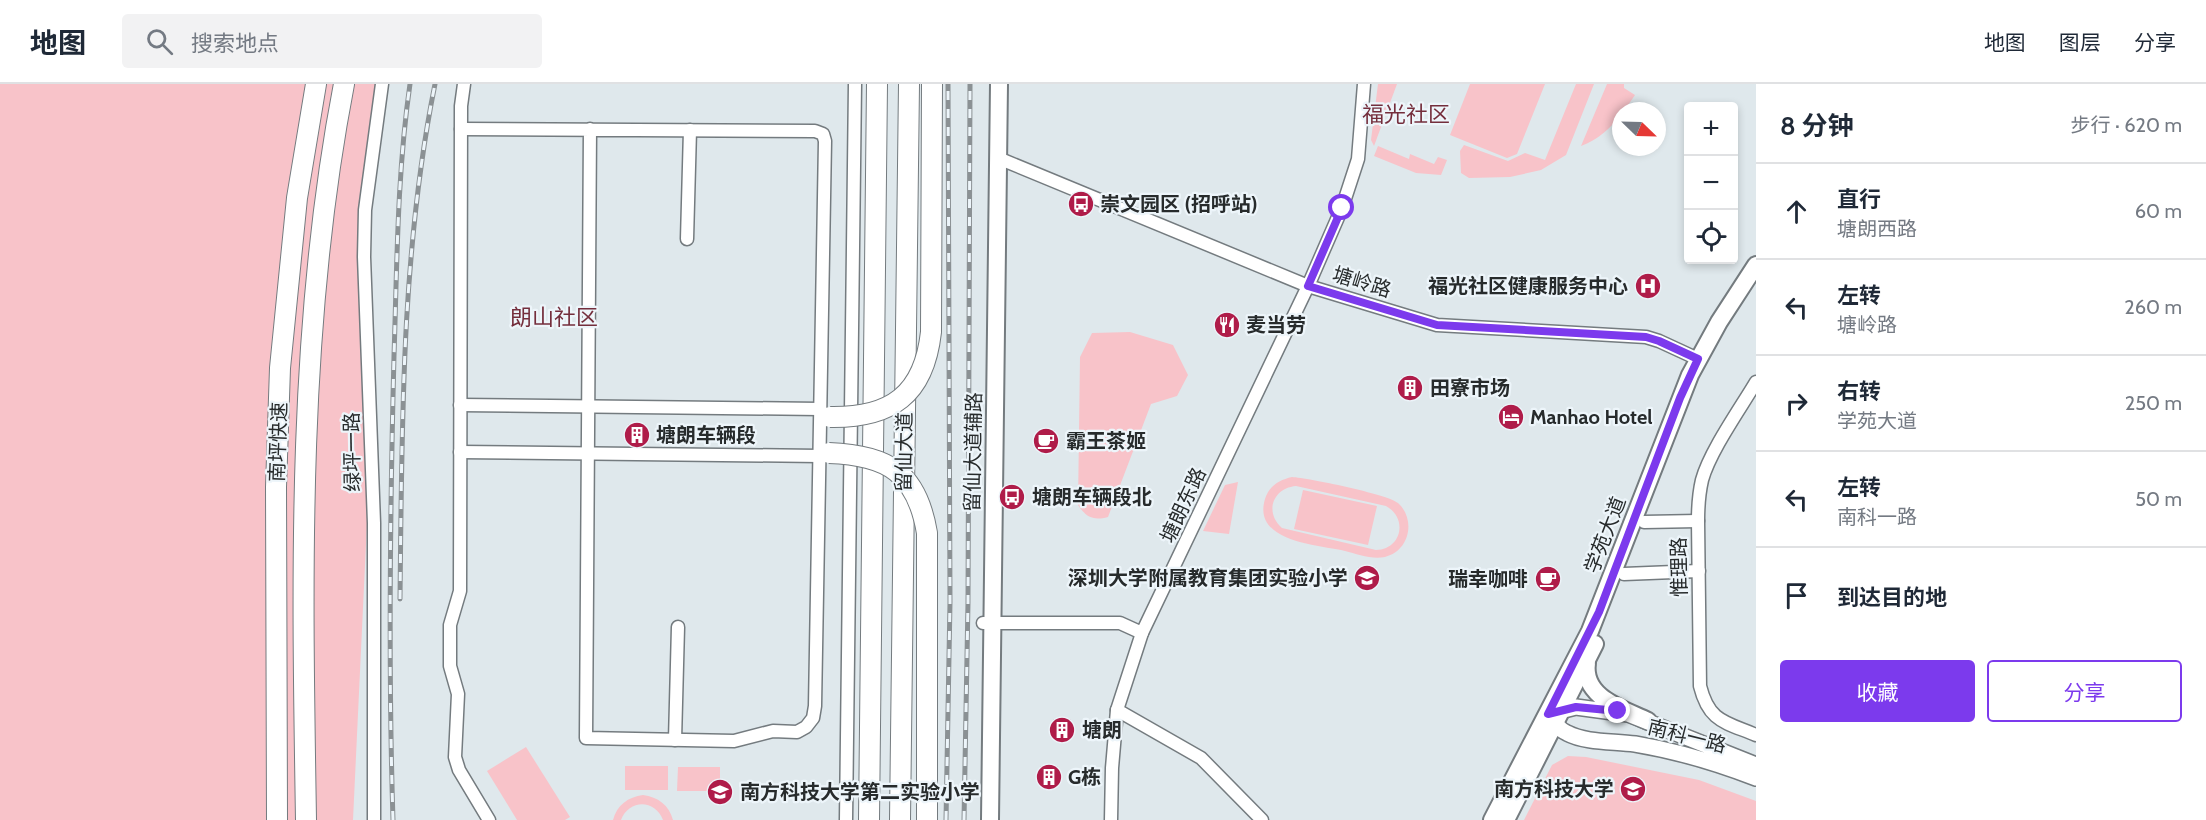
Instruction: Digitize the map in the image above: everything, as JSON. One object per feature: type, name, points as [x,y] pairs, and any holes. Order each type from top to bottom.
[{"type":"main road","name":"南坪快速","points":[[277,812],[276,488],[280,368],[297,198],[316,84]]},
{"type":"main road","name":"南坪快速","points":[[306,812],[304,495],[308,387],[321,230],[328,172],[344,84]]},
{"type":"main road","name":"留仙大道","points":[[869,820],[877,84]]},
{"type":"main road","name":"留仙大道","points":[[900,820],[909,84]]},
{"type":"main road","points":[[823,415],[867,416],[899,400],[914,384],[925,363],[931,332],[932,84]]},
{"type":"main road","name":"留仙大道辅路","points":[[989,84],[990,820]]},
{"type":"main road","name":"留仙大道辅路","points":[[981,820],[988,623],[999,84]]},
{"type":"main road","name":"学苑大道","points":[[1506,820],[1555,716],[1599,612],[1680,398],[1698,359],[1756,265]]},
{"type":"main road","name":"学苑大道","points":[[1492,820],[1587,663],[1704,372],[1756,285]]},
{"type":"main road","points":[[823,454],[867,457],[891,468],[913,488],[920,501],[924,516],[927,556],[927,820]]},
{"type":"main road","points":[[1587,663],[1588,681],[1598,695],[1648,721]]},
{"type":"street","name":"绿坪一路","points":[[374,820],[374,524],[364,257],[365,210],[382,84]]},
{"type":"street","points":[[464,84],[461,106],[460,591],[450,625],[450,666],[458,694],[455,757],[459,770],[489,820]]},
{"type":"street","points":[[846,820],[855,84]]},
{"type":"street","name":"塘朗东路","points":[[1112,820],[1112,768],[1118,710],[1142,633],[1308,286],[1342,208],[1358,159],[1364,84]]},
{"type":"street","points":[[461,129],[590,129],[815,131],[823,134],[825,141],[823,454],[815,706],[813,718],[806,727],[797,732],[773,731],[734,741],[586,738],[590,129]]},
{"type":"street","points":[[687,239],[690,130]]},
{"type":"street","name":"塘岭路","points":[[998,158],[1308,286],[1437,325],[1646,337],[1698,359]]},
{"type":"street","name":"惟理路","points":[[1756,382],[1711,459],[1702,478],[1698,499],[1700,686],[1706,704],[1715,717],[1756,735]]},
{"type":"street","points":[[460,405],[588,406],[823,415]]},
{"type":"street","points":[[460,452],[823,454]]},
{"type":"street","points":[[1644,522],[1698,521]]},
{"type":"street","points":[[1624,574],[1700,571]]},
{"type":"street","points":[[988,623],[1120,623],[1142,633]]},
{"type":"street","points":[[675,740],[678,627]]},
{"type":"street","name":"南科一路","points":[[1756,765],[1628,714],[1576,707],[1555,716],[1565,733],[1576,737],[1634,744],[1677,753],[1710,761],[1756,778]]},
{"type":"street","points":[[1118,710],[1201,758],[1262,820]]},
{"type":"shaded area","points":[[0,84],[378,84],[361,210],[367,523],[353,820],[0,820]]},
{"type":"shaded area","points":[[1378,84],[1397,84],[1374,146],[1371,140]]},
{"type":"shaded area","points":[[1470,84],[1545,84],[1517,154],[1507,158],[1450,135]]},
{"type":"shaded area","points":[[1576,84],[1594,84],[1566,155],[1541,170],[1510,177],[1469,178],[1461,173],[1460,151],[1464,145],[1508,161],[1525,153],[1545,160]]},
{"type":"shaded area","points":[[1607,84],[1624,84],[1624,88],[1635,95],[1630,102],[1612,102],[1612,125],[1593,141],[1581,146]]},
{"type":"shaded area","points":[[1378,146],[1409,159],[1410,154],[1434,164],[1438,157],[1447,160],[1441,175],[1416,173],[1374,156]]},
{"type":"shaded area","points":[[1130,332],[1173,345],[1188,375],[1177,396],[1151,404],[1108,517],[1094,518],[1087,515],[1078,505],[1080,357],[1092,333]]},
{"type":"shaded area","points":[[1292,477],[1347,487],[1391,499],[1398,503],[1407,517],[1408,534],[1405,541],[1393,554],[1375,558],[1304,543],[1277,533],[1268,524],[1264,513],[1265,499],[1272,487]],"holes":[[[1296,486],[1386,506],[1397,518],[1399,532],[1392,544],[1376,550],[1282,528],[1276,522],[1272,508],[1282,491]]]},
{"type":"shaded area","points":[[1238,482],[1229,534],[1203,531],[1225,485]]},
{"type":"shaded area","points":[[1303,490],[1377,506],[1368,545],[1294,529]]},
{"type":"shaded area","points":[[526,747],[570,817],[565,820],[517,820],[487,771]]},
{"type":"shaded area","name":"南方科技大学","points":[[1568,756],[1586,757],[1699,780],[1756,801],[1756,820],[1524,820],[1552,765]]},
{"type":"shaded area","points":[[625,766],[668,766],[668,790],[625,790]]},
{"type":"shaded area","points":[[678,767],[720,767],[720,791],[677,791]]},
{"type":"shaded area","points":[[643,795],[662,803],[669,810],[673,820],[663,820],[654,808],[642,804],[630,808],[621,820],[613,820],[617,810],[624,803]]},
{"type":"railway","points":[[393,820],[390,646],[393,414],[400,186],[410,84]]},
{"type":"railway","points":[[400,599],[403,405],[410,276],[415,212],[435,84]]},
{"type":"railway","points":[[946,820],[950,602],[948,84]]},
{"type":"railway","points":[[964,820],[968,602],[970,84]]},
{"type":"place","name":"崇文园区 (招呼站)","points":[[1081,204]]},
{"type":"place","name":"福光社区健康服务中心","points":[[1648,286]]},
{"type":"place","name":"麦当劳","points":[[1227,325]]},
{"type":"place","name":"田寮市场","points":[[1410,388]]},
{"type":"place","name":"Manhao Hotel","points":[[1511,417]]},
{"type":"place","name":"塘朗车辆段","points":[[637,435]]},
{"type":"place","name":"霸王茶姬","points":[[1046,441]]},
{"type":"place","name":"塘朗车辆段北","points":[[1012,497]]},
{"type":"place","name":"深圳大学附属教育集团实验小学","points":[[1367,578]]},
{"type":"place","name":"瑞幸咖啡","points":[[1548,579]]},
{"type":"place","name":"塘朗","points":[[1062,730]]},
{"type":"place","name":"G栋","points":[[1049,777]]},
{"type":"place","name":"南方科技大学","points":[[1633,789]]},
{"type":"place","name":"南方科技大学第二实验小学","points":[[720,792]]},
{"type":"district","name":"福光社区","points":[[1406,114]]},
{"type":"district","name":"朗山社区","points":[[554,317]]},
{"type":"route","points":[[1342,208],[1308,286],[1437,325],[1646,337],[1698,359],[1680,398],[1599,612],[1548,714],[1576,707],[1618,711]]}]
